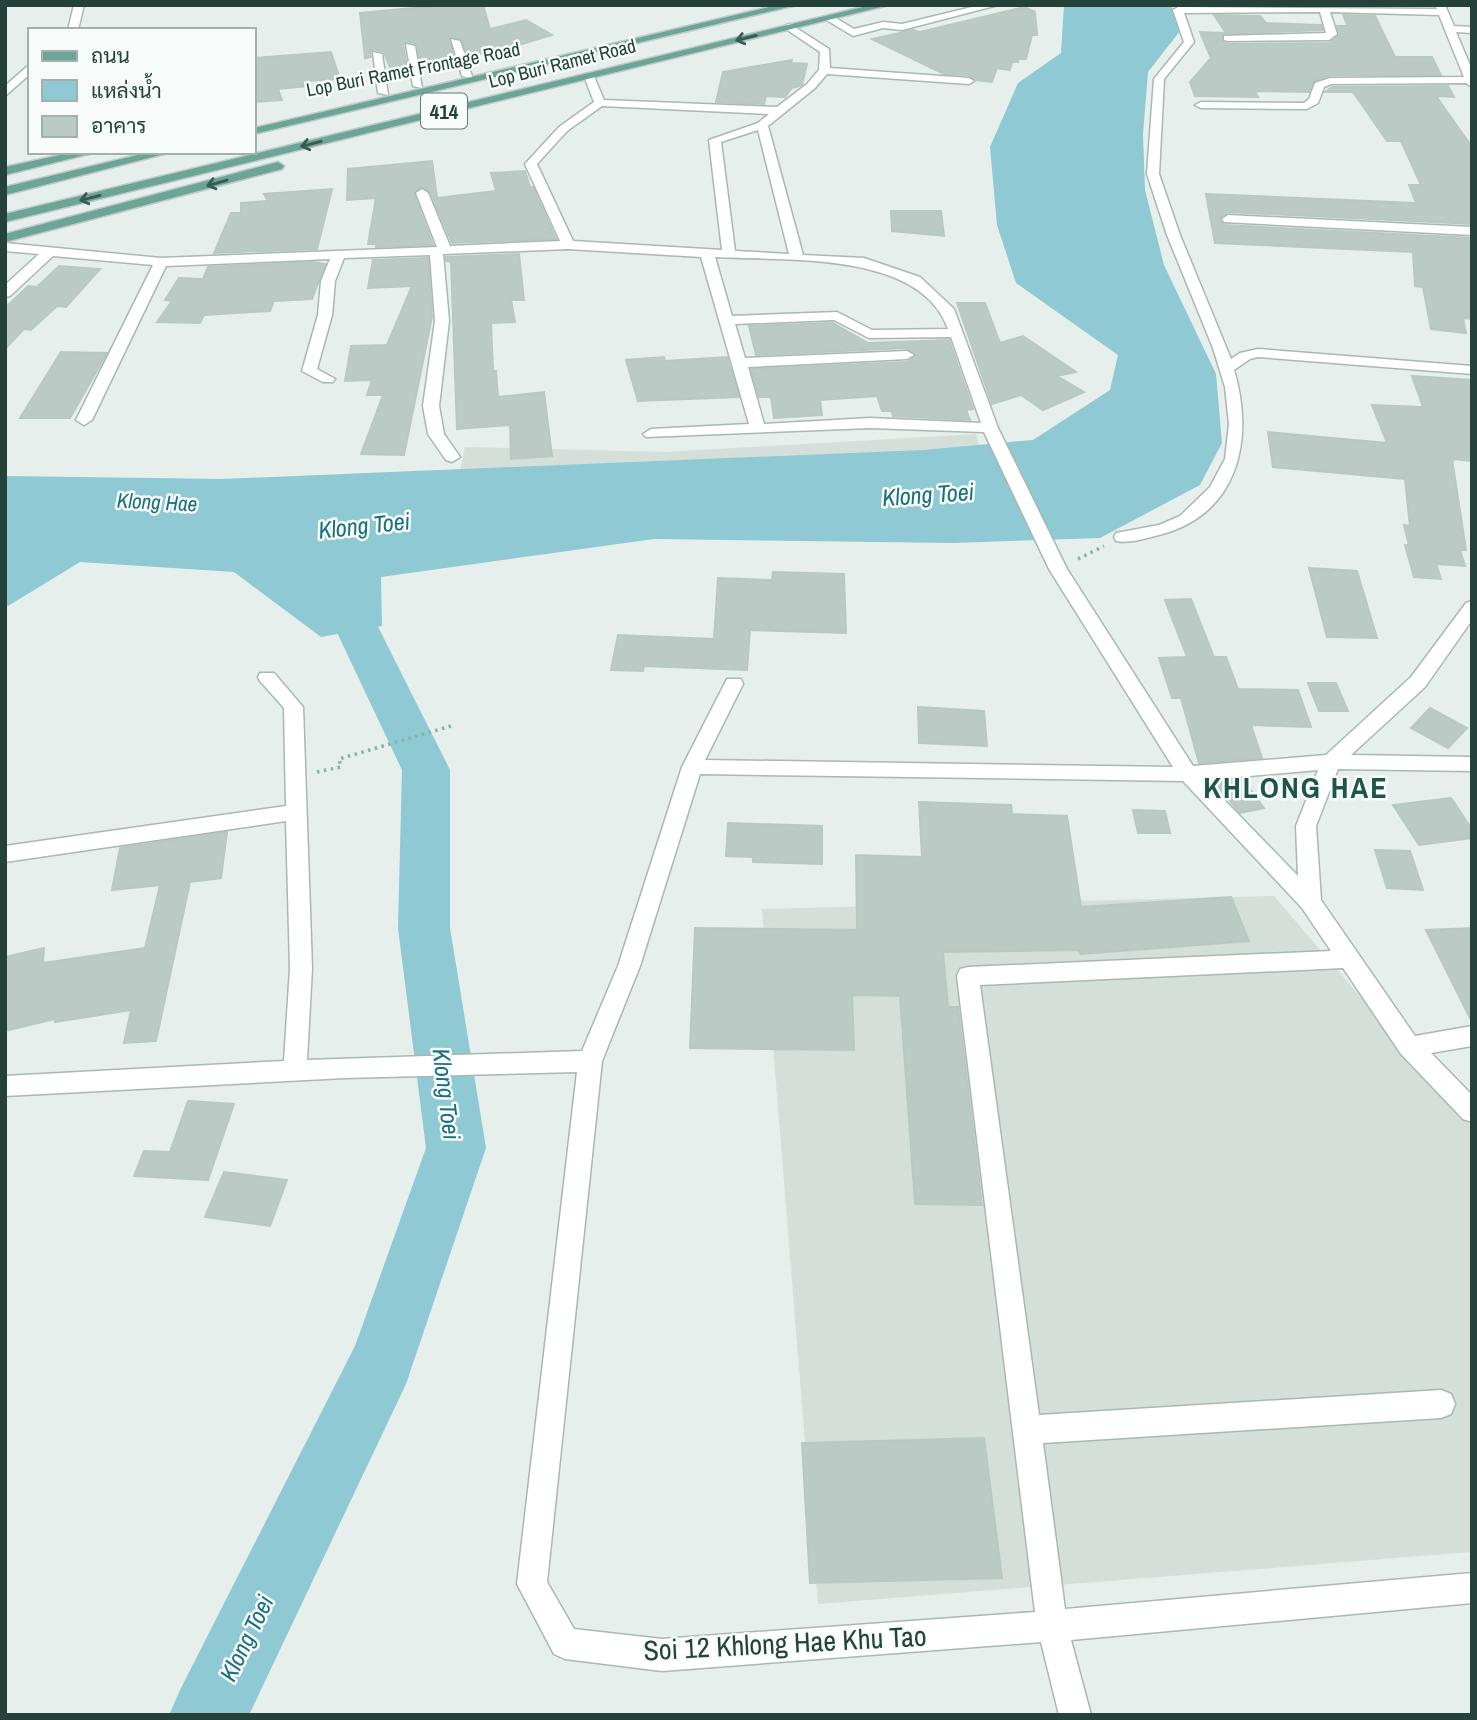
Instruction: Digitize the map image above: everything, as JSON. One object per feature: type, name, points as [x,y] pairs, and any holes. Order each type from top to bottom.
[{"type":"main road","name":"Lop Buri Ramet Road","points":[[5,218],[884,5]]},
{"type":"main road","name":"Lop Buri Ramet Road","points":[[256,131],[786,6]]},
{"type":"main road","name":"Lop Buri Ramet Frontage Road","points":[[256,118],[580,54]]},
{"type":"main road","name":"414","points":[[5,239],[184,193],[589,76]]},
{"type":"main road","points":[[5,171],[82,154]]},
{"type":"main road","points":[[5,191],[158,154]]},
{"type":"street","points":[[73,28],[79,5]]},
{"type":"street","points":[[830,19],[853,33],[883,25],[902,27],[993,5]]},
{"type":"street","points":[[1122,537],[1172,528],[1194,516],[1227,476],[1235,454],[1238,423],[1226,369],[1156,188],[1153,173],[1159,80],[1189,42],[1180,9],[1442,9],[1471,82],[1331,81],[1319,85],[1314,101],[1307,106],[1200,105]]},
{"type":"street","points":[[1228,38],[1325,38],[1332,34],[1325,9]]},
{"type":"street","points":[[729,254],[715,140],[762,125],[811,86],[824,71],[825,51],[790,27]]},
{"type":"street","points":[[1449,29],[1472,30]]},
{"type":"street","points":[[455,41],[467,76]]},
{"type":"street","points":[[410,46],[418,86]]},
{"type":"street","points":[[377,54],[384,93]]},
{"type":"street","points":[[5,93],[28,69]]},
{"type":"street","points":[[824,71],[969,82]]},
{"type":"street","points":[[589,76],[600,103]]},
{"type":"street","points":[[568,245],[531,164],[563,128],[600,103],[780,111]]},
{"type":"street","points":[[762,125],[797,258]]},
{"type":"street","points":[[422,193],[441,250],[442,321],[431,406],[436,434],[452,457]]},
{"type":"street","points":[[1228,219],[1472,230]]},
{"type":"street","points":[[5,247],[161,262],[568,245],[864,262],[915,279],[949,312],[993,434],[1058,569],[1188,774],[1310,902],[1409,1047],[1472,1111]]},
{"type":"street","points":[[5,293],[50,251]]},
{"type":"street","points":[[707,253],[758,428]]},
{"type":"street","points":[[328,379],[309,371],[325,315],[328,281],[339,254]]},
{"type":"street","points":[[84,419],[161,262]]},
{"type":"street","points":[[727,320],[837,316],[869,334],[956,333]]},
{"type":"street","points":[[1226,369],[1245,356],[1258,353],[1472,370]]},
{"type":"street","points":[[740,363],[907,355]]},
{"type":"street","points":[[651,434],[870,423],[993,434]]},
{"type":"street","points":[[1310,902],[1306,826],[1331,762],[1418,682],[1472,607]]},
{"type":"street","points":[[267,677],[293,708],[301,968],[295,1070]]},
{"type":"street","points":[[5,1086],[295,1070],[590,1061],[629,966],[692,767],[734,684]]},
{"type":"street","points":[[692,767],[1188,774],[1331,762],[1472,764]]},
{"type":"street","points":[[5,854],[298,812]]},
{"type":"street","points":[[1075,1715],[1052,1626],[968,976],[1348,960]]},
{"type":"street","points":[[1409,1047],[1472,1036]]},
{"type":"street","name":"Soi 12 Khlong Hae Khu Tao","points":[[590,1061],[532,1584],[565,1643],[662,1655],[1052,1626],[1472,1588]]},
{"type":"street","points":[[1027,1430],[1441,1404]]},
{"type":"path","points":[[1058,569],[1122,537]]},
{"type":"path","points":[[341,767],[339,759],[451,726]]},
{"type":"shaded area","points":[[976,434],[982,456],[459,476],[465,447],[666,452]]},
{"type":"shaded area","points":[[1274,896],[1472,1127],[1472,1552],[818,1604],[762,909]]},
{"type":"water","name":"Klong Hae","points":[[1064,5],[1171,5],[1180,31],[1148,72],[1143,134],[1145,190],[1164,265],[1216,374],[1222,443],[1200,485],[1100,538],[953,543],[654,539],[381,577],[382,626],[321,637],[234,572],[80,562],[8,606],[5,603],[5,476],[222,479],[923,450],[1033,440],[1110,390],[1118,355],[1016,283],[997,225],[990,147],[1018,83],[1061,53]]},
{"type":"building","points":[[446,5],[483,5],[490,29],[526,20],[552,35],[502,50],[502,53],[467,54],[462,40],[450,37],[453,55],[446,55],[448,63],[421,66],[417,44],[407,41],[403,44],[407,67],[390,68],[384,52],[374,49],[370,52],[371,57],[365,58],[360,13]]},
{"type":"building","points":[[1024,7],[1035,12],[1037,35],[1032,35],[1026,59],[1012,62],[1010,70],[997,68],[992,82],[976,80],[969,75],[944,74],[872,39],[913,30],[920,32]]},
{"type":"building","points":[[1214,15],[1260,16],[1266,23],[1321,25],[1323,30],[1222,34],[1222,42],[1228,44],[1329,43],[1340,35],[1337,26],[1348,26],[1343,15],[1375,16],[1395,57],[1432,57],[1441,75],[1330,75],[1314,81],[1309,92],[1255,91],[1258,97],[1195,96],[1190,82],[1211,58],[1200,32],[1226,33]]},
{"type":"building","points":[[331,52],[340,79],[307,81],[310,86],[278,89],[282,100],[256,102],[256,58]]},
{"type":"building","points":[[792,60],[791,63],[807,64],[802,85],[792,88],[785,97],[766,96],[764,104],[716,102],[723,72]]},
{"type":"building","points":[[1448,86],[1454,97],[1436,96],[1472,147],[1472,224],[1228,212],[1219,218],[1224,225],[1472,238],[1472,319],[1463,318],[1466,333],[1431,329],[1423,287],[1415,286],[1413,252],[1215,243],[1206,194],[1416,203],[1409,185],[1421,185],[1401,141],[1387,141],[1353,92],[1325,92],[1332,87]]},
{"type":"building","points":[[432,161],[437,198],[496,191],[491,173],[525,171],[556,239],[452,243],[430,192],[421,187],[414,194],[433,245],[376,247],[376,244],[368,244],[376,198],[347,200],[348,169]]},
{"type":"building","points":[[332,189],[317,249],[214,253],[231,213],[241,213],[241,203],[268,201],[264,194]]},
{"type":"building","points":[[891,211],[941,211],[944,236],[892,231]]},
{"type":"building","points":[[519,254],[524,300],[511,300],[515,322],[491,323],[493,371],[496,371],[498,397],[544,392],[552,456],[511,459],[510,425],[457,429],[451,262],[446,261],[446,257]]},
{"type":"building","points":[[428,258],[432,317],[404,455],[361,454],[383,395],[367,395],[372,380],[345,381],[351,346],[387,345],[412,286],[368,288],[373,260]]},
{"type":"building","points":[[313,262],[325,264],[312,299],[274,301],[270,311],[204,315],[200,323],[157,322],[172,301],[165,300],[179,278],[203,279],[208,267]]},
{"type":"building","points":[[59,266],[100,269],[66,307],[57,306],[31,330],[24,329],[5,349],[5,308],[28,286],[37,287]]},
{"type":"building","points":[[957,303],[985,303],[1000,343],[1023,336],[1076,372],[1057,376],[1084,392],[1043,410],[1021,395],[992,404]]},
{"type":"building","points":[[833,323],[868,343],[949,340],[973,409],[966,410],[970,420],[893,416],[892,411],[882,411],[877,396],[820,400],[822,415],[774,418],[771,397],[759,397],[751,369],[907,362],[916,356],[907,348],[756,355],[749,326]]},
{"type":"building","points":[[61,352],[107,353],[70,418],[20,418]]},
{"type":"building","points":[[664,357],[665,361],[727,357],[739,397],[638,401],[626,360]]},
{"type":"building","points":[[1412,376],[1472,380],[1472,461],[1452,459],[1466,550],[1460,550],[1465,566],[1436,564],[1441,579],[1414,577],[1405,545],[1409,545],[1404,525],[1410,526],[1405,479],[1273,467],[1268,432],[1387,443],[1372,405],[1423,407]]},
{"type":"building","points":[[1309,568],[1357,571],[1377,638],[1327,637]]},
{"type":"building","points":[[773,572],[844,574],[846,633],[750,630],[747,670],[644,666],[643,671],[611,670],[618,635],[714,639],[718,578],[772,580]]},
{"type":"building","points":[[1191,599],[1214,657],[1226,657],[1238,689],[1298,690],[1311,727],[1251,725],[1262,758],[1199,763],[1181,698],[1172,698],[1159,658],[1187,657],[1165,600]]},
{"type":"building","points":[[1308,683],[1336,683],[1348,711],[1319,711]]},
{"type":"building","points":[[918,707],[984,711],[987,746],[919,743]]},
{"type":"building","points":[[1430,708],[1467,728],[1448,748],[1411,728]]},
{"type":"building","points":[[1243,779],[1264,808],[1240,813],[1214,782]]},
{"type":"building","points":[[1451,798],[1472,829],[1472,838],[1419,845],[1393,805]]},
{"type":"building","points":[[919,802],[1011,805],[1012,814],[1067,816],[1081,907],[1231,897],[1249,941],[1081,954],[1079,950],[943,952],[948,1007],[958,1007],[982,1205],[915,1204],[900,996],[852,995],[854,1050],[690,1048],[695,928],[857,930],[856,855],[922,857]]},
{"type":"building","points":[[1133,810],[1165,811],[1170,833],[1138,833]]},
{"type":"building","points":[[728,823],[822,826],[822,864],[753,862],[753,857],[726,856]]},
{"type":"building","points":[[227,832],[221,878],[190,882],[156,1041],[124,1043],[131,1010],[55,1022],[55,1019],[5,1031],[5,957],[44,948],[43,963],[145,948],[160,885],[112,890],[120,848]]},
{"type":"building","points":[[1375,850],[1410,851],[1423,890],[1387,888]]},
{"type":"building","points":[[1472,928],[1472,1022],[1426,930]]},
{"type":"building","points":[[188,1101],[234,1104],[208,1180],[134,1176],[144,1151],[170,1152]]},
{"type":"building","points":[[224,1172],[287,1180],[270,1226],[205,1217]]},
{"type":"building","points":[[984,1438],[1002,1578],[810,1583],[802,1443]]},
{"type":"waterway","name":"Klong Toei","points":[[208,1715],[383,1361],[456,1148],[424,928],[426,770],[327,567]]},
{"type":"district","name":"KHLONG HAE","points":[[1296,787]]}]
